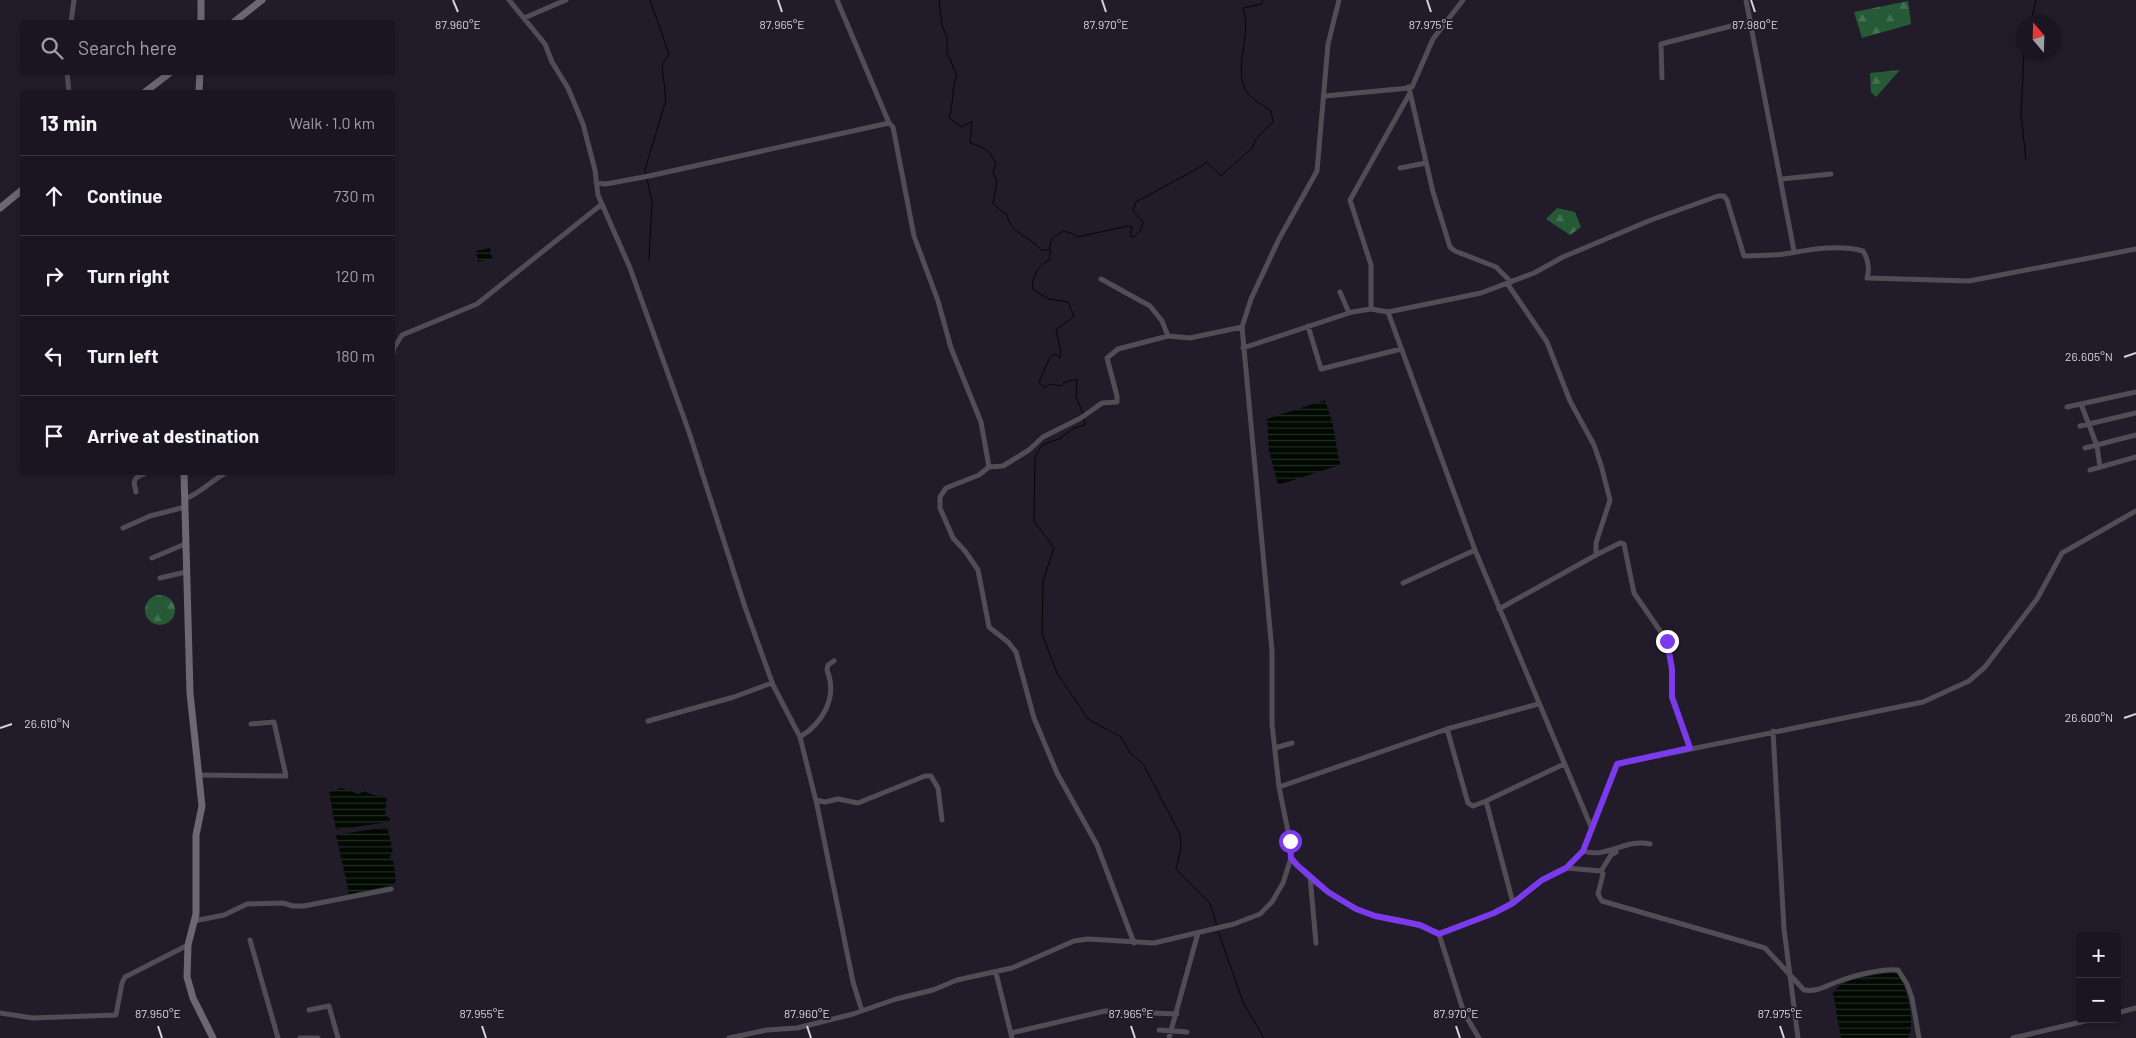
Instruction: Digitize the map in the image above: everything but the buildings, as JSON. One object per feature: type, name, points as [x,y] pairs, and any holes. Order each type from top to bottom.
[{"type":"street","points":[[71,20],[74,0]]},
{"type":"street","points":[[201,0],[201,20]]},
{"type":"street","points":[[237,20],[262,0]]},
{"type":"street","points":[[509,0],[545,44],[552,62],[568,88],[583,124],[602,204],[630,268],[689,432],[745,607],[772,683],[800,737],[816,800],[853,982],[862,1011]]},
{"type":"street","points":[[524,18],[566,0]]},
{"type":"street","points":[[837,0],[889,123],[893,127],[914,236],[938,301],[951,348],[981,422],[989,467]]},
{"type":"street","points":[[729,1038],[767,1030],[797,1028],[862,1011],[896,999],[933,990],[957,980],[996,973],[1074,941],[1088,939],[1134,943],[1168,941],[1234,924],[1260,914],[1272,902],[1283,882],[1291,858],[1290,841],[1279,787],[1272,724],[1272,651],[1242,328],[1251,299],[1275,248],[1318,171],[1328,44],[1338,0]]},
{"type":"street","points":[[1371,309],[1371,265],[1350,200],[1412,87],[1433,39],[1463,0]]},
{"type":"street","points":[[1746,0],[1782,179],[1794,251]]},
{"type":"street","points":[[1662,78],[1661,44],[1751,21]]},
{"type":"street","points":[[67,75],[69,90]]},
{"type":"street","points":[[148,90],[167,75]]},
{"type":"street","points":[[199,90],[200,75]]},
{"type":"street","points":[[1325,96],[1409,90]]},
{"type":"street","points":[[1409,90],[1442,226],[1450,247],[1454,251],[1496,267],[1509,283],[1554,356],[1570,400],[1594,445],[1610,500],[1596,543],[1596,555]]},
{"type":"street","points":[[596,182],[606,184],[647,177],[889,123]]},
{"type":"street","points":[[1400,168],[1426,163]]},
{"type":"street","points":[[1782,179],[1831,174]]},
{"type":"street","points":[[0,208],[20,192]]},
{"type":"street","points":[[1243,348],[1349,313],[1371,309],[1388,312],[1449,301],[1509,283],[1650,220],[1718,196],[1724,196],[1727,200],[1744,256],[1855,248],[1863,251],[1866,257],[1869,270],[1867,278],[1906,278],[1953,282],[1988,279],[2066,261],[2136,249]]},
{"type":"street","points":[[395,341],[402,335],[477,304],[602,204]]},
{"type":"street","points":[[1101,279],[1150,306],[1162,321],[1168,336]]},
{"type":"street","points":[[1340,292],[1349,313]]},
{"type":"street","points":[[1388,312],[1474,550],[1592,829]]},
{"type":"street","points":[[1308,326],[1321,368],[1401,349]]},
{"type":"street","points":[[1134,943],[1097,845],[1057,773],[1034,718],[1016,652],[1008,642],[989,627],[978,570],[953,538],[940,508],[940,497],[946,488],[989,467],[1003,466],[1029,450],[1043,437],[1087,415],[1102,403],[1117,402],[1107,360],[1109,354],[1118,349],[1168,336],[1190,338],[1242,328]]},
{"type":"street","points":[[2067,407],[2136,392]]},
{"type":"street","points":[[2082,404],[2097,446],[2100,467]]},
{"type":"street","points":[[2080,426],[2136,413]]},
{"type":"street","points":[[2085,448],[2136,435]]},
{"type":"street","points":[[2090,470],[2136,457]]},
{"type":"street","points":[[136,492],[134,482],[136,478],[142,475]]},
{"type":"street","points":[[184,475],[190,693],[202,806],[196,835],[196,914],[188,945],[189,984],[193,998],[213,1038]]},
{"type":"street","points":[[122,528],[185,503],[214,479],[222,475]]},
{"type":"street","points":[[1291,858],[1328,892],[1356,909],[1375,916],[1420,925],[1439,934],[1494,913],[1513,903],[1542,880],[1566,868],[1583,851],[1617,764],[1923,702],[1969,681],[1985,667],[2037,599],[2062,553],[2136,511]]},
{"type":"street","points":[[1499,609],[1596,555],[1620,543],[1624,544],[1634,593],[1667,641],[1672,669],[1672,697],[1690,748]]},
{"type":"street","points":[[152,558],[185,544]]},
{"type":"street","points":[[1402,583],[1474,550]]},
{"type":"street","points":[[160,578],[186,572]]},
{"type":"street","points":[[800,737],[816,726],[829,705],[831,699],[827,670],[828,665],[834,661]]},
{"type":"street","points":[[648,721],[734,697],[772,683]]},
{"type":"street","points":[[1279,787],[1447,729],[1538,704]]},
{"type":"street","points":[[199,775],[286,776],[274,722],[251,724]]},
{"type":"street","points":[[1447,729],[1468,803],[1473,806],[1564,764]]},
{"type":"street","points":[[1773,731],[1784,929],[1798,1038]]},
{"type":"street","points":[[1275,748],[1292,744]]},
{"type":"street","points":[[816,800],[825,802],[838,799],[858,803],[925,776],[931,776],[938,788],[942,820]]},
{"type":"street","points":[[1486,801],[1513,903]]},
{"type":"street","points":[[1583,851],[1605,853],[1624,846],[1646,842]]},
{"type":"street","points":[[1624,846],[1611,855],[1601,871],[1603,874],[1598,894],[1602,901],[1766,948],[1804,990],[1813,991],[1838,982],[1880,972],[1898,970],[1907,984],[1912,998],[1919,1038]]},
{"type":"street","points":[[1566,868],[1601,871]]},
{"type":"street","points":[[1310,876],[1316,943]]},
{"type":"street","points":[[194,921],[224,915],[247,904],[283,903],[293,906],[304,906],[392,889]]},
{"type":"street","points":[[1169,1038],[1198,933]]},
{"type":"street","points":[[1439,934],[1464,1013],[1479,1038]]},
{"type":"street","points":[[250,940],[278,1038]]},
{"type":"street","points":[[0,1013],[33,1018],[116,1015],[122,983],[125,977],[188,945]]},
{"type":"street","points":[[996,973],[1012,1036],[1105,1011],[1177,1014]]},
{"type":"street","points":[[309,1010],[329,1006],[338,1038]]},
{"type":"street","points":[[2121,1012],[2136,1008]]},
{"type":"street","points":[[2013,1038],[2077,1023]]},
{"type":"street","points":[[1471,1038],[1472,1029]]},
{"type":"street","points":[[1159,1030],[1187,1032]]},
{"type":"street","points":[[300,1038],[318,1038]]},
{"type":"green space","points":[[1908,1],[1911,24],[1862,38],[1854,12]]},
{"type":"green space","points":[[1900,70],[1876,97],[1871,92],[1870,73]]},
{"type":"green space","points":[[1557,208],[1575,212],[1581,227],[1570,235],[1546,219]]},
{"type":"green space","points":[[160,595],[171,599],[175,610],[171,621],[160,625],[149,621],[145,610],[149,599]]},
{"type":"shaded area","points":[[490,248],[492,259],[478,262],[476,251]]},
{"type":"shaded area","points":[[1325,400],[1333,425],[1340,465],[1278,485],[1269,451],[1267,419]]},
{"type":"shaded area","points":[[342,788],[358,794],[365,791],[387,798],[385,814],[390,819],[389,822],[336,830],[329,792]]},
{"type":"shaded area","points":[[385,827],[388,830],[393,853],[389,857],[393,859],[396,880],[393,885],[349,894],[336,835]]},
{"type":"shaded area","points":[[1890,973],[1898,974],[1907,996],[1911,1015],[1908,1038],[1841,1038],[1833,993],[1843,984],[1851,981],[1867,976]]},
{"type":"waterway","points":[[646,175],[645,169],[666,100],[662,66],[669,54],[650,0]]},
{"type":"waterway","points":[[939,0],[942,26],[947,37],[947,53],[957,75],[949,118],[962,127],[972,121],[970,143],[986,150],[992,156],[996,165],[993,171],[997,181],[993,204],[1007,215],[1012,227],[1016,231],[1041,250],[1051,250],[1049,260],[1041,266],[1033,279],[1032,289],[1049,299],[1068,302],[1074,316],[1056,330],[1061,351],[1060,358],[1055,354],[1050,357],[1039,382],[1044,388],[1050,384],[1061,386],[1065,382],[1077,379],[1076,396],[1083,414]]},
{"type":"waterway","points":[[1049,249],[1052,238],[1063,231],[1077,237],[1128,226],[1132,227],[1130,236],[1134,237],[1141,230],[1143,222],[1133,211],[1136,202],[1206,162],[1221,176],[1252,148],[1256,139],[1273,122],[1271,111],[1249,95],[1241,76],[1245,30],[1243,8],[1262,4],[1262,0]]},
{"type":"waterway","points":[[2033,15],[2036,0]]},
{"type":"waterway","points":[[2024,60],[2021,114],[2026,160]]},
{"type":"waterway","points":[[647,179],[652,202],[649,260]]},
{"type":"waterway","points":[[1084,418],[1085,425],[1074,428],[1059,439],[1042,445],[1035,457],[1034,521],[1054,548],[1043,581],[1042,634],[1057,673],[1088,719],[1121,737],[1130,753],[1143,764],[1180,834],[1181,848],[1176,869],[1210,903],[1217,927]]},
{"type":"waterway","points":[[1218,931],[1243,1002],[1264,1038]]},
{"type":"route","points":[[1290,841],[1291,858],[1328,892],[1356,909],[1375,916],[1403,920],[1420,925],[1439,934],[1494,913],[1513,903],[1542,880],[1566,868],[1583,851],[1617,764],[1690,748],[1672,697],[1672,669],[1667,641]]}]
